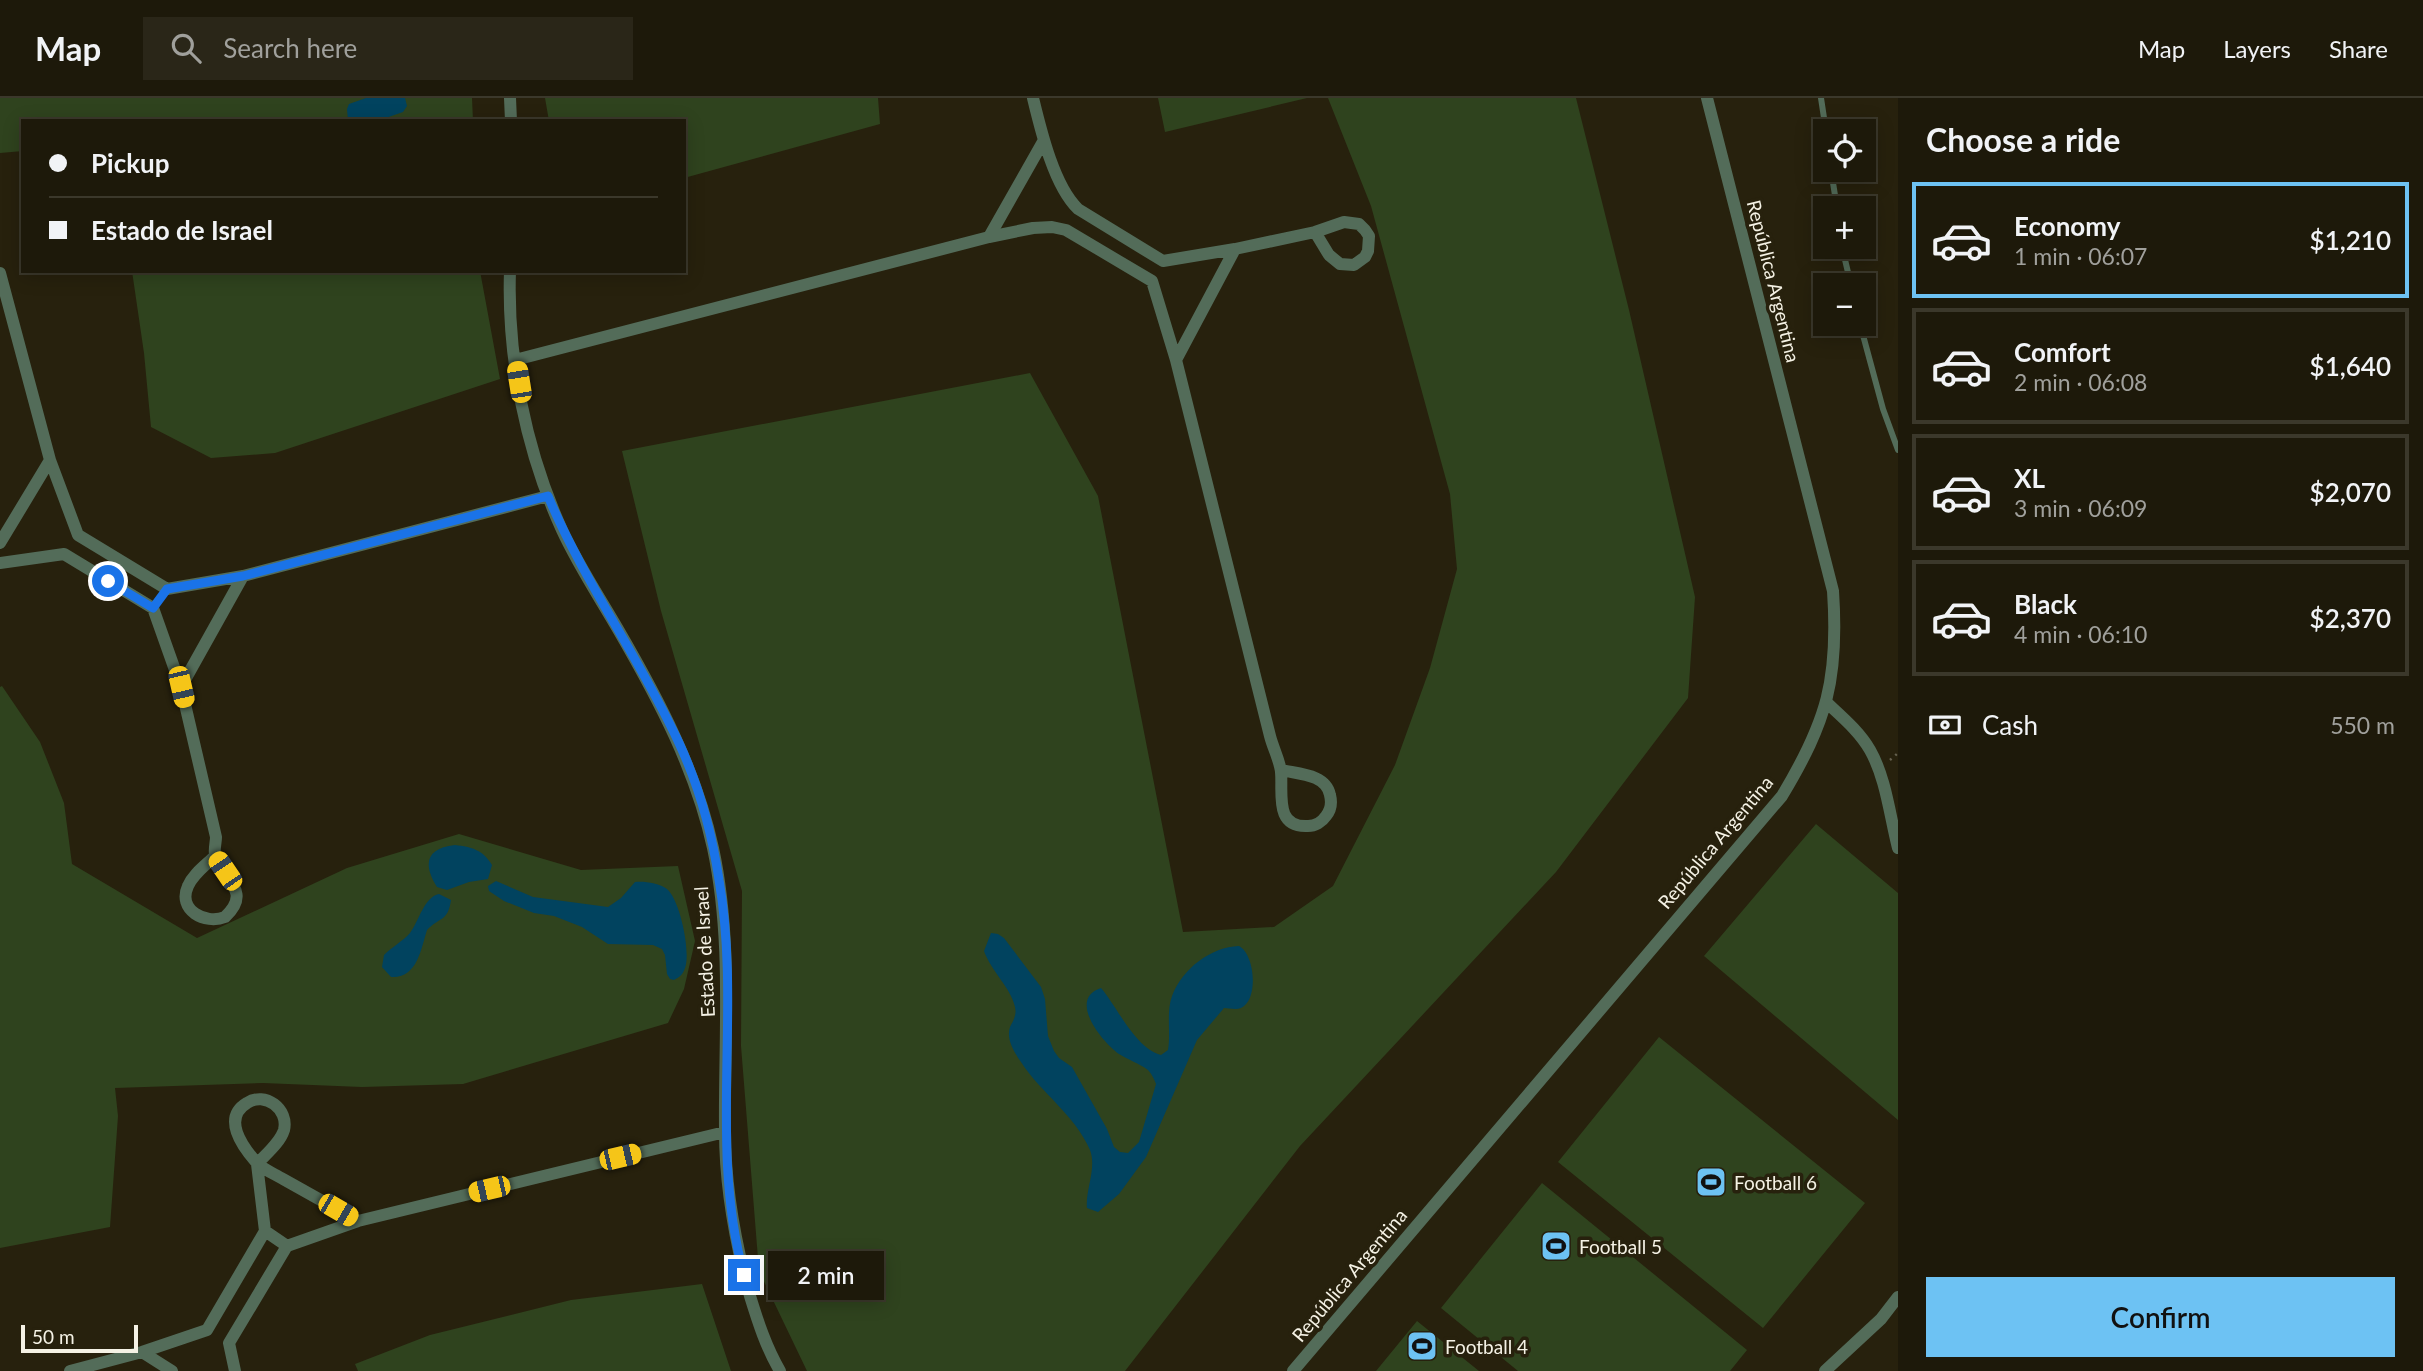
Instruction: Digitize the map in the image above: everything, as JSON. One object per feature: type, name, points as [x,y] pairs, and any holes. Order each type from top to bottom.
[{"type":"street","points":[[510,98],[511,119]]},
{"type":"street","points":[[1033,98],[1044,140],[1068,199],[1078,209],[1163,261],[1235,250],[1315,232]]},
{"type":"street","name":"República Argentina","points":[[1293,1371],[1782,796],[1819,729],[1834,674],[1836,626],[1833,591],[1707,98]]},
{"type":"street","points":[[989,237],[1044,140]]},
{"type":"street","points":[[1066,230],[1078,209]]},
{"type":"street","points":[[515,360],[989,237],[1033,228],[1052,227],[1066,230],[1152,281],[1176,360],[1266,723],[1281,770],[1281,801],[1286,816],[1298,825],[1314,825],[1321,821],[1331,807],[1331,798],[1324,783],[1316,778],[1281,770]]},
{"type":"street","points":[[1176,360],[1235,250]]},
{"type":"street","points":[[1152,281],[1163,261]]},
{"type":"street","points":[[0,273],[50,460],[78,535],[167,589],[243,576],[548,496]]},
{"type":"street","name":"Estado de Israel","points":[[510,273],[510,321],[522,404],[548,496],[562,531],[583,571],[669,723],[694,780],[705,815],[720,881],[724,914],[727,1014],[725,1132],[728,1189],[740,1261],[765,1343],[780,1371]]},
{"type":"street","points":[[0,543],[50,460]]},
{"type":"street","points":[[64,554],[78,535]]},
{"type":"street","points":[[0,563],[64,554],[153,608],[181,687],[216,837],[215,856],[234,886],[236,894],[235,903],[225,916],[208,920],[194,914],[189,907],[186,892],[193,878],[215,856]]},
{"type":"street","points":[[181,687],[243,576]]},
{"type":"street","points":[[153,608],[167,589]]},
{"type":"street","points":[[1826,702],[1858,733],[1871,751],[1898,848]]},
{"type":"street","points":[[70,1371],[142,1352],[207,1330],[265,1231],[257,1164],[278,1141],[285,1127],[281,1111],[276,1105],[262,1099],[253,1100],[239,1109],[234,1126],[236,1134],[257,1164],[358,1222]]},
{"type":"street","points":[[234,1371],[229,1343],[287,1246],[358,1222],[725,1132]]},
{"type":"street","points":[[265,1231],[287,1246]]},
{"type":"street","points":[[1825,1371],[1881,1319],[1898,1297]]},
{"type":"street","points":[[207,1330],[229,1343]]},
{"type":"street","points":[[142,1352],[172,1371]]},
{"type":"lane","points":[[1821,98],[1824,119]]},
{"type":"lane","points":[[1863,336],[1883,409],[1898,450]]},
{"type":"path","points":[[1887,762],[1898,753]]},
{"type":"green space","points":[[0,98],[472,98],[473,119],[21,119],[21,151],[0,153]]},
{"type":"green space","points":[[545,98],[878,98],[880,124],[686,177],[686,119],[549,119]]},
{"type":"green space","points":[[1158,98],[1307,98],[1165,132]]},
{"type":"green space","points":[[1328,98],[1576,98],[1629,310],[1695,597],[1688,698],[1556,872],[1300,1146],[1125,1371],[807,1371],[759,1271],[741,1046],[742,891],[661,611],[622,451],[1030,373],[1098,496],[1183,932],[1274,927],[1333,886],[1395,765],[1430,668],[1457,569],[1450,494],[1371,206]]},
{"type":"green space","points":[[132,273],[480,273],[500,379],[275,453],[211,458],[151,427]]},
{"type":"green space","points":[[2,686],[40,742],[64,803],[72,864],[197,938],[347,868],[459,834],[581,870],[678,866],[695,941],[684,989],[668,1023],[463,1084],[362,1087],[263,1083],[115,1088],[118,1116],[110,1227],[0,1248]]},
{"type":"green space","points":[[1816,824],[1898,893],[1898,1120],[1704,956]]},
{"type":"green space","name":"Football 6","points":[[1659,1037],[1865,1203],[1763,1328],[1558,1162]]},
{"type":"green space","name":"Football 5","points":[[1542,1183],[1747,1350],[1730,1371],[1518,1371],[1441,1308]]},
{"type":"green space","points":[[702,1284],[731,1371],[358,1371],[355,1364],[430,1335],[571,1300]]},
{"type":"green space","name":"Football 4","points":[[1417,1321],[1479,1371],[1376,1371]]},
{"type":"water","points":[[366,98],[405,98],[407,106],[403,112],[383,119],[348,119],[349,104]]},
{"type":"water","points":[[455,845],[472,848],[485,856],[492,865],[488,879],[447,890],[437,887],[430,871],[430,858],[438,849]]},
{"type":"water","points":[[496,881],[533,897],[608,907],[621,898],[635,882],[664,887],[672,895],[683,927],[687,950],[684,970],[676,979],[670,979],[662,949],[653,945],[608,944],[582,927],[504,901],[489,891],[488,886]]},
{"type":"water","points":[[439,894],[451,900],[448,912],[427,930],[420,954],[412,968],[400,976],[391,977],[382,967],[384,955],[410,933],[426,904]]},
{"type":"water","points":[[991,933],[1004,938],[1041,987],[1045,999],[1048,1036],[1054,1051],[1072,1067],[1107,1129],[1114,1147],[1120,1152],[1128,1153],[1139,1142],[1156,1084],[1148,1070],[1119,1054],[1097,1031],[1087,1011],[1087,1001],[1091,994],[1101,988],[1135,1036],[1161,1055],[1168,1050],[1172,996],[1191,968],[1208,955],[1229,947],[1239,946],[1249,958],[1253,977],[1251,996],[1247,1003],[1239,1009],[1224,1008],[1197,1040],[1146,1157],[1119,1194],[1098,1212],[1087,1208],[1092,1157],[1084,1137],[1029,1073],[1011,1045],[1009,1032],[1015,1007],[984,951]]},
{"type":"place","name":"Football 6","points":[[1711,1182]]},
{"type":"place","name":"Football 5","points":[[1556,1246]]},
{"type":"place","name":"Football 4","points":[[1422,1346]]},
{"type":"route","points":[[108,581],[153,608],[167,589],[243,576],[548,496],[562,531],[583,571],[621,634],[679,744],[705,815],[720,881],[724,914],[727,1014],[725,1132],[728,1189],[744,1275]]}]
